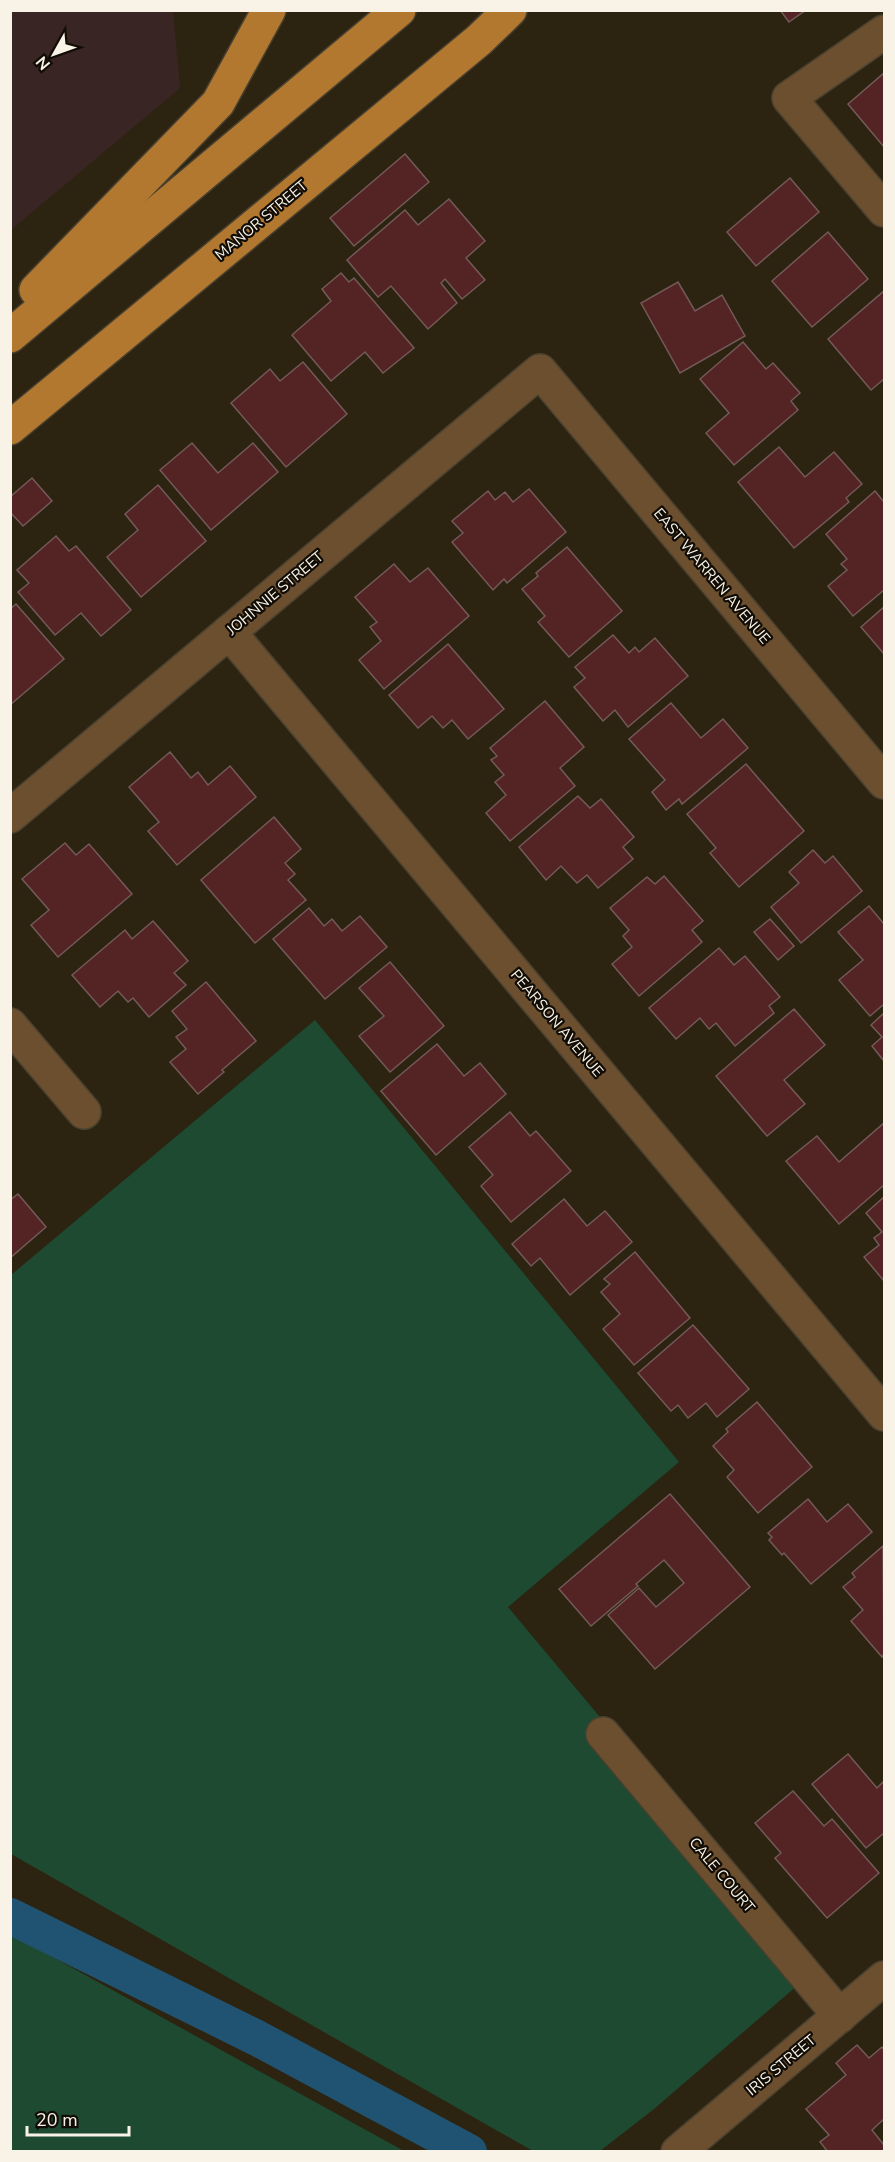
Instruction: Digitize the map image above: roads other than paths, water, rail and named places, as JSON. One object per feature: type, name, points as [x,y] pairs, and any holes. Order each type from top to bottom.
[{"type":"main road","points":[[10,321],[26,301],[218,103],[269,10]]},
{"type":"main road","points":[[10,336],[399,10]]},
{"type":"main road","name":"MANOR STREET","points":[[10,428],[478,40],[510,10]]},
{"type":"main road","points":[[478,40],[524,10]]},
{"type":"street","points":[[885,32],[789,98],[885,210]]},
{"type":"street","name":"JOHNNIE STREET","points":[[10,816],[540,371]]},
{"type":"street","name":"EAST WARREN AVENUE","points":[[540,371],[885,782]]},
{"type":"street","name":"PEARSON AVENUE","points":[[229,632],[885,1414]]},
{"type":"street","points":[[10,1025],[84,1112]]},
{"type":"street","name":"CALE COURT","points":[[603,1734],[840,2016]]},
{"type":"street","name":"IRIS STREET","points":[[682,2150],[885,1978]]},
{"type":"waterway","points":[[10,1916],[257,2038],[469,2152]]}]
